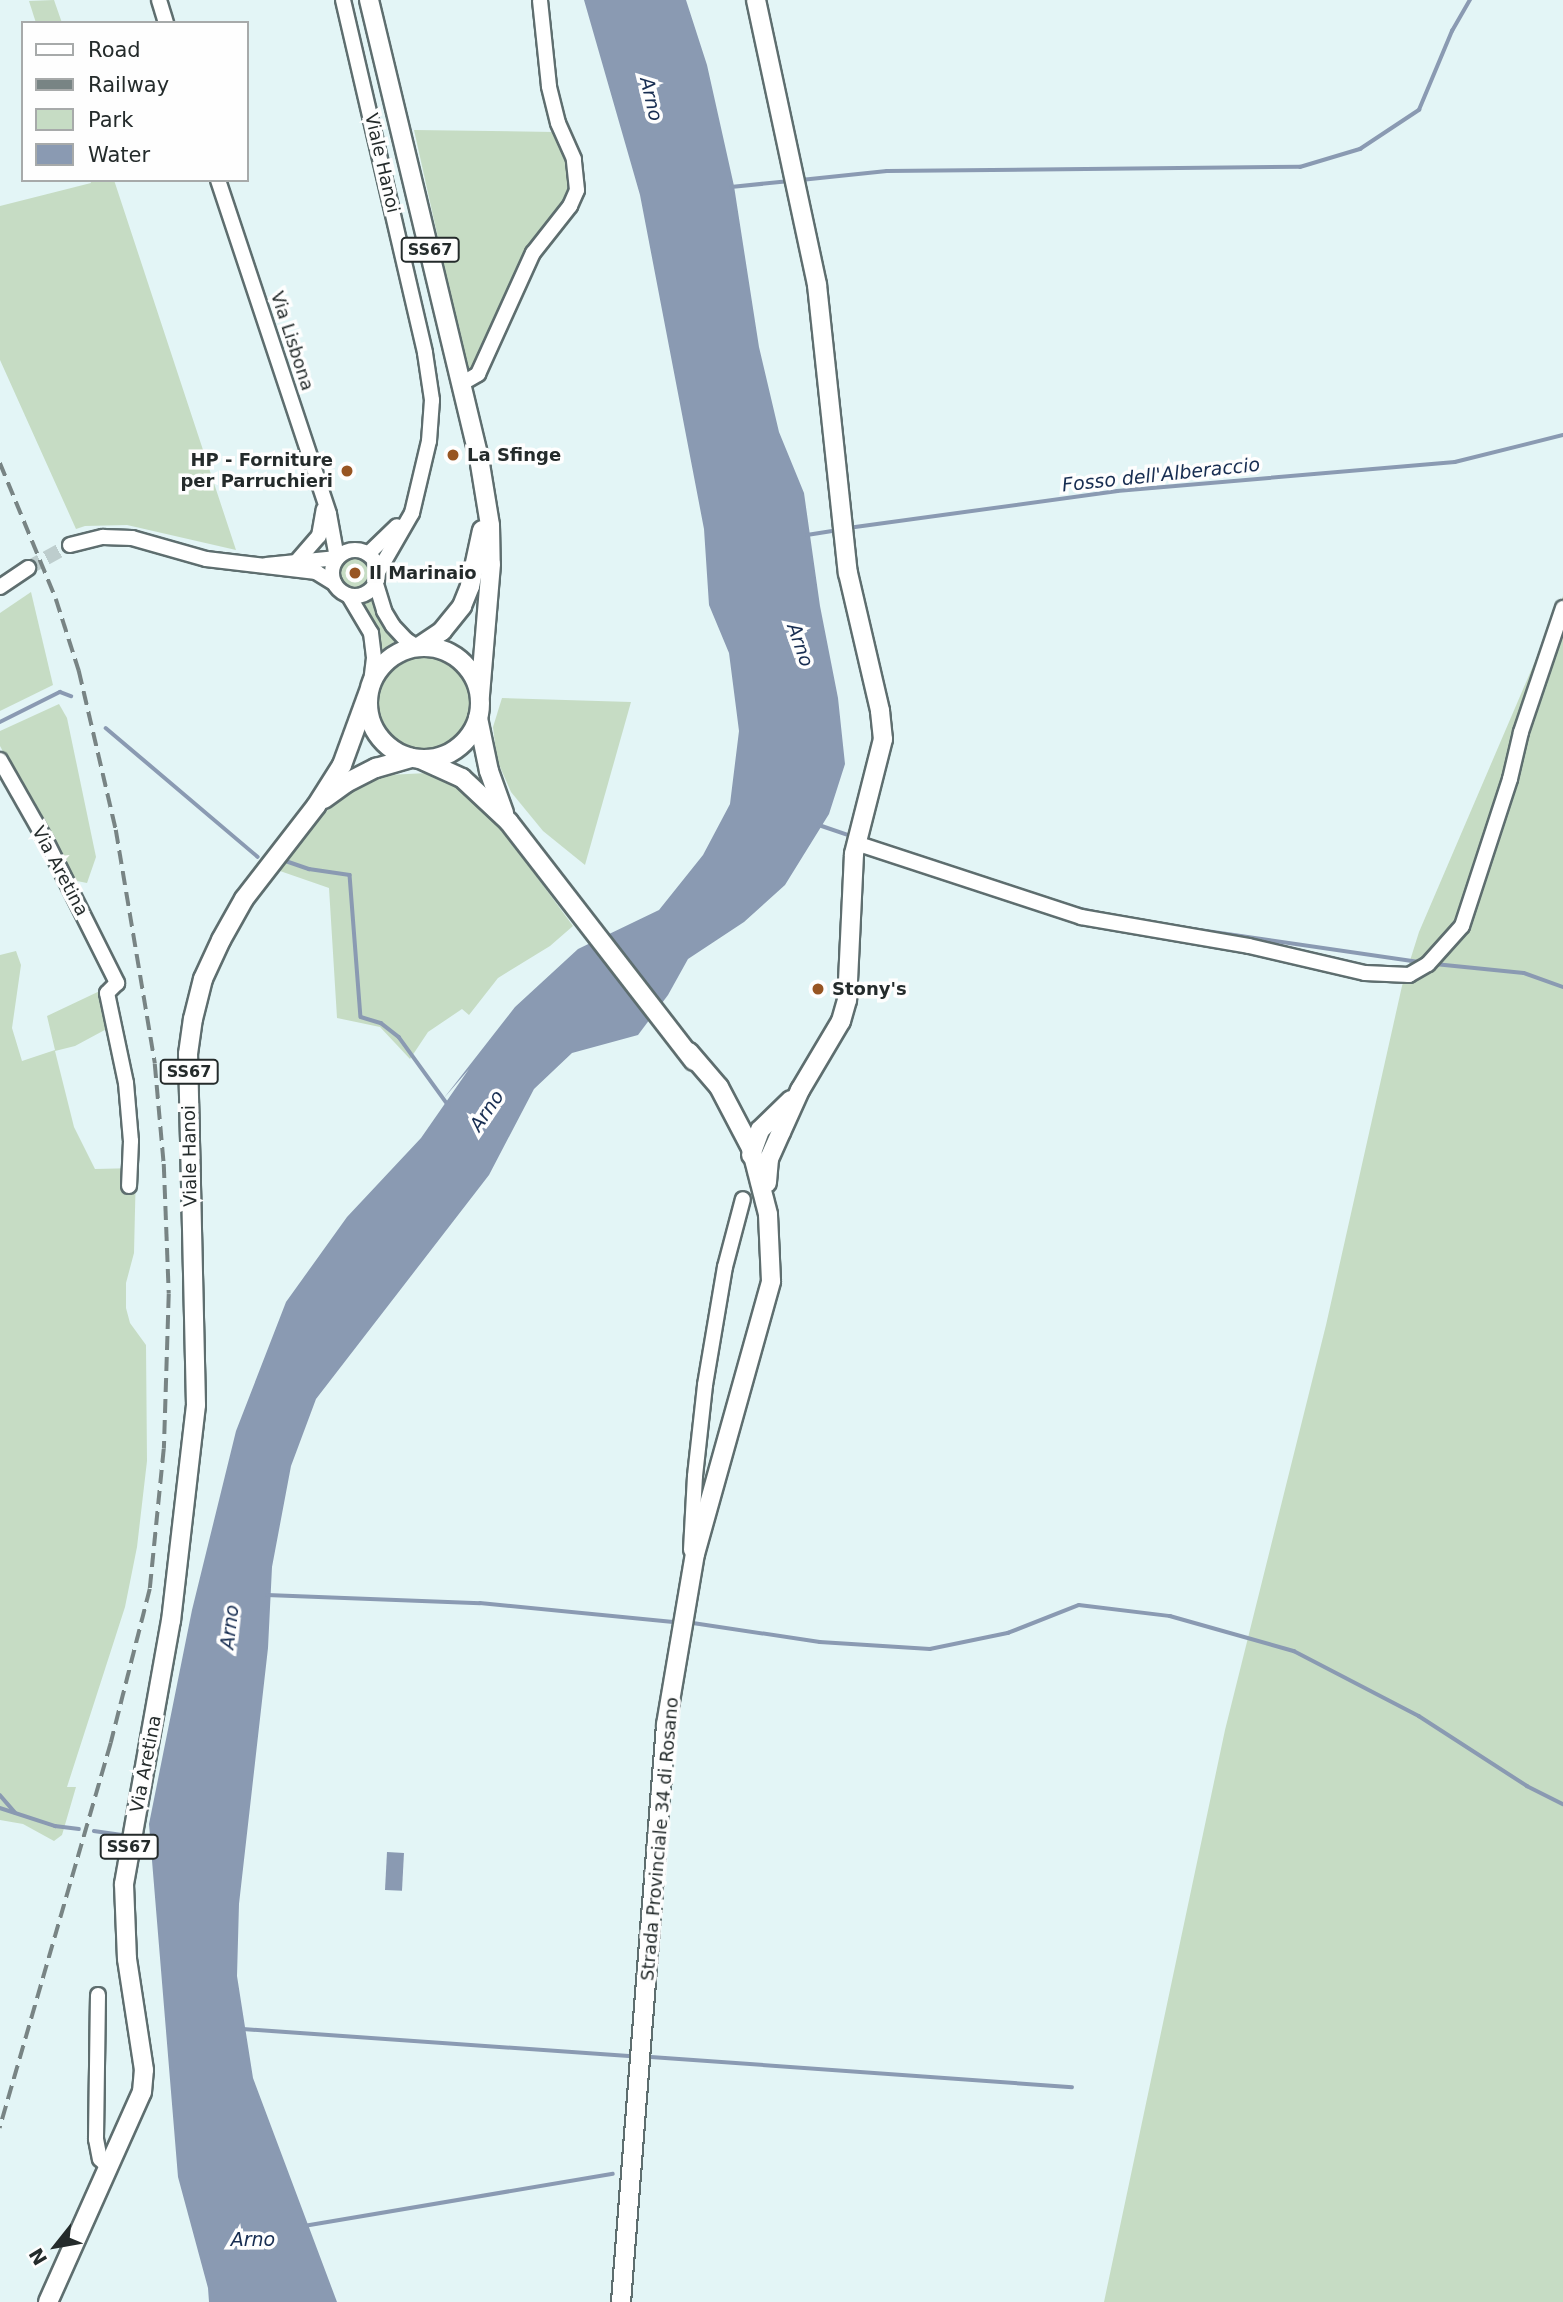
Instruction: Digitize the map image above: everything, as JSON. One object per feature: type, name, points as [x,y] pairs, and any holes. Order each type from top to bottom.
[{"type":"main road","name":"SS67","points":[[369,0],[461,384],[490,525],[491,564],[480,696]]},
{"type":"main road","points":[[751,1148],[768,1146],[775,1126],[841,1021],[847,1000],[856,843],[883,738],[880,711],[848,573],[817,285],[756,0]]},
{"type":"main road","name":"SS67","points":[[418,646],[442,631],[462,606],[480,549],[485,502]]},
{"type":"main road","points":[[418,646],[437,648],[460,660],[476,680],[480,696]]},
{"type":"main road","name":"Viale Hanoi","points":[[196,1375],[188,1054],[203,979],[244,900],[316,806],[342,765],[370,688],[389,658],[418,646]]},
{"type":"main road","name":"Viale Hanoi","points":[[370,688],[368,711],[378,734],[397,752],[416,759]]},
{"type":"main road","name":"Viale Hanoi","points":[[316,806],[346,783],[376,768],[416,759],[435,758],[456,749],[472,732],[478,718],[480,696]]},
{"type":"main road","name":"Strada Provinciale 34 di Rosano","points":[[478,718],[489,771],[509,822]]},
{"type":"main road","name":"Strada Provinciale 34 di Rosano","points":[[416,759],[462,778],[509,822],[566,900],[719,1087],[751,1148],[768,1214],[772,1252],[771,1281],[695,1554],[666,1726],[621,2302]]},
{"type":"main road","name":"Strada Provinciale 34 di Rosano","points":[[688,1051],[729,1127],[761,1239],[764,1303]]},
{"type":"main road","points":[[719,1087],[737,1110],[752,1122],[775,1126]]},
{"type":"main road","points":[[768,1214],[767,1173],[775,1126]]},
{"type":"main road","points":[[729,1127],[751,1148]]},
{"type":"main road","points":[[746,1191],[751,1148]]},
{"type":"main road","name":"Via Aretina","points":[[48,2302],[142,2092],[144,2070],[127,1959],[124,1884],[171,1621],[196,1405],[196,1375]]},
{"type":"street","points":[[159,0],[165,21]]},
{"type":"street","name":"Viale Hanoi","points":[[344,0],[431,388],[429,441],[417,491],[406,526],[377,578]]},
{"type":"street","points":[[461,384],[478,374],[533,253],[570,206],[577,190],[574,159],[558,123],[549,86],[540,0]]},
{"type":"street","name":"Via Lisbona","points":[[219,182],[327,507],[337,558]]},
{"type":"street","name":"Viale Hanoi","points":[[337,558],[363,552],[394,530],[417,491]]},
{"type":"street","points":[[297,561],[319,536],[327,507]]},
{"type":"street","name":"Via Lisbona","points":[[327,507],[343,537],[363,552]]},
{"type":"street","points":[[69,545],[94,538],[120,537],[206,559],[316,572],[335,584]]},
{"type":"street","points":[[363,552],[377,578],[384,611],[406,640],[418,646]]},
{"type":"street","points":[[266,565],[337,558],[332,573],[335,584]]},
{"type":"street","points":[[0,587],[28,568]]},
{"type":"street","points":[[349,596],[364,595],[377,578]]},
{"type":"street","name":"Viale Hanoi","points":[[335,584],[349,596],[371,633],[374,658],[370,688]]},
{"type":"street","points":[[856,843],[1081,917],[1249,946],[1365,973],[1409,975],[1428,964],[1462,926],[1510,779],[1521,732],[1563,608]]},
{"type":"street","name":"Via Aretina","points":[[0,760],[46,841],[117,983],[107,993],[126,1083],[131,1141],[129,1186]]},
{"type":"street","points":[[690,1582],[695,1476],[705,1385],[725,1267],[746,1191]]},
{"type":"street","points":[[98,1995],[96,2139],[100,2159],[110,2168]]},
{"type":"green space","points":[[54,0],[61,21],[35,21],[29,1]]},
{"type":"green space","points":[[414,130],[554,132],[563,143],[573,182],[566,204],[476,369],[468,373]]},
{"type":"green space","points":[[115,182],[236,550],[127,525],[85,526],[76,529],[0,360],[0,206],[91,183]]},
{"type":"green space","points":[[355,558],[365,563],[370,573],[365,583],[355,588],[345,583],[340,573],[345,563]]},
{"type":"green space","points":[[31,592],[53,685],[0,711],[0,613]]},
{"type":"green space","points":[[1563,596],[1563,2302],[1104,2302],[1225,1730],[1326,1325],[1402,986],[1419,932]]},
{"type":"green space","points":[[373,598],[399,639],[378,652],[360,604]]},
{"type":"green space","points":[[424,656],[442,660],[457,670],[467,685],[471,703],[467,721],[457,736],[442,746],[424,750],[406,746],[391,736],[381,721],[377,703],[381,685],[391,670],[406,660]]},
{"type":"green space","points":[[502,698],[631,702],[585,865],[543,831],[511,792],[497,760],[493,727]]},
{"type":"green space","points":[[59,704],[67,718],[96,857],[87,883],[72,880],[0,746],[0,731]]},
{"type":"green space","points":[[427,773],[466,788],[495,820],[573,926],[550,946],[498,978],[469,1015],[462,1009],[428,1032],[410,1059],[380,1027],[337,1018],[329,888],[280,871],[320,818],[347,790],[388,775]]},
{"type":"green space","points":[[16,951],[21,965],[12,1028],[22,1061],[55,1050],[47,1016],[104,989],[114,1025],[75,1046],[55,1051],[74,1127],[95,1169],[136,1168],[134,1253],[126,1283],[126,1308],[130,1323],[146,1345],[147,1461],[137,1547],[125,1607],[67,1787],[76,1787],[62,1835],[54,1841],[23,1824],[0,1820],[0,955]]},
{"type":"water","name":"Arno","points":[[584,0],[686,0],[707,65],[734,186],[759,347],[779,432],[804,493],[820,606],[838,698],[845,764],[829,814],[785,885],[744,922],[688,959],[668,995],[638,1035],[572,1053],[534,1089],[489,1175],[316,1399],[291,1466],[272,1567],[268,1648],[239,1904],[237,1976],[253,2078],[337,2302],[209,2302],[208,2288],[178,2177],[149,1824],[192,1610],[236,1431],[286,1302],[347,1217],[421,1138],[469,1069],[444,1098],[515,1007],[578,949],[659,910],[703,855],[730,804],[739,731],[729,653],[709,605],[704,529],[640,195]]},
{"type":"water","points":[[387,1852],[404,1853],[402,1891],[385,1890]]},
{"type":"waterway","points":[[801,180],[887,171],[1300,167],[1360,149],[1419,110],[1452,31],[1470,0]]},
{"type":"waterway","points":[[731,187],[790,181]]},
{"type":"waterway","name":"Fosso dell'Alberaccio","points":[[848,528],[1117,491],[1455,462],[1563,435]]},
{"type":"waterway","name":"Fosso dell'Alberaccio","points":[[807,535],[837,530]]},
{"type":"waterway","points":[[0,722],[60,692],[71,696]]},
{"type":"waterway","points":[[106,728],[258,857]]},
{"type":"waterway","points":[[819,825],[851,836]]},
{"type":"waterway","points":[[280,859],[309,869],[350,875],[361,1017],[381,1023],[399,1037],[449,1106]]},
{"type":"waterway","points":[[1072,907],[1106,914]]},
{"type":"waterway","points":[[1179,927],[1420,962]]},
{"type":"waterway","points":[[1435,964],[1524,973],[1563,987]]},
{"type":"waterway","points":[[267,1595],[480,1603],[673,1622]]},
{"type":"waterway","points":[[693,1623],[820,1642],[930,1649],[1008,1633],[1079,1605],[1170,1616],[1294,1651],[1419,1716],[1527,1786],[1563,1804]]},
{"type":"waterway","points":[[0,1795],[15,1812]]},
{"type":"waterway","points":[[0,1808],[55,1826],[79,1829]]},
{"type":"waterway","points":[[94,1831],[122,1835]]},
{"type":"waterway","points":[[243,2029],[632,2056]]},
{"type":"waterway","points":[[651,2057],[1072,2087]]},
{"type":"waterway","points":[[304,2226],[613,2174]]},
{"type":"tunnel","points":[[28,568],[70,545]]},
{"type":"railway","points":[[0,463],[56,599],[79,671],[116,830],[155,1064],[164,1164],[169,1294],[164,1449],[150,1589],[111,1743],[0,2128]]},
{"type":"place","name":"La Sfinge","points":[[453,455]]},
{"type":"place","name":"HP - Forniture per Parruchieri","points":[[347,471]]},
{"type":"place","name":"Il Marinaio","points":[[355,573]]},
{"type":"place","name":"Stony's","points":[[818,989]]}]
